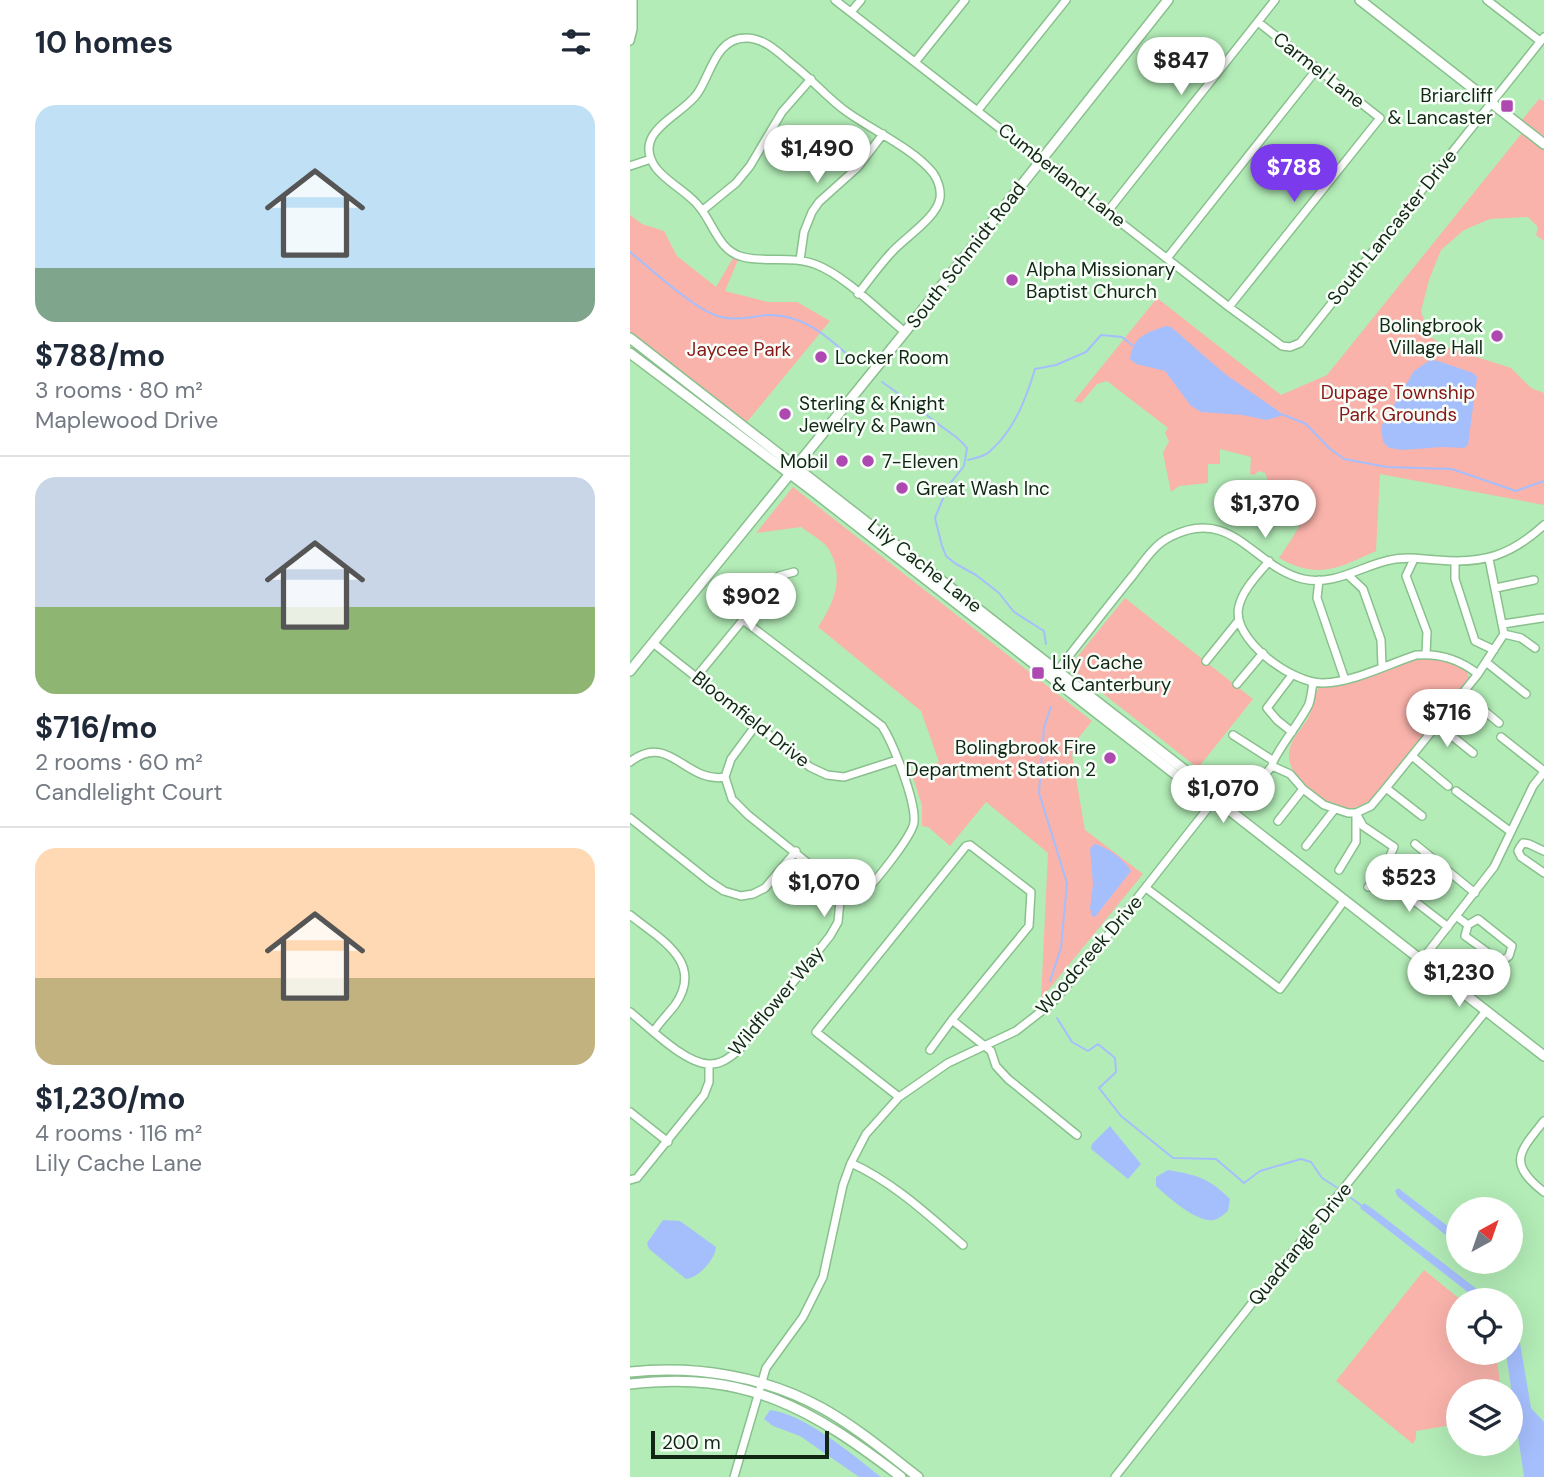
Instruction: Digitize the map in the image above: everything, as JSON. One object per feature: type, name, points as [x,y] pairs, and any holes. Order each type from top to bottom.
[{"type":"street","points":[[630,41],[633,29],[633,0]]},
{"type":"street","name":"Cumberland Lane","points":[[835,0],[1229,307],[1282,346],[1290,347]]},
{"type":"street","points":[[851,12],[861,0]]},
{"type":"street","points":[[916,61],[965,0]]},
{"type":"street","points":[[978,110],[1066,0]]},
{"type":"street","name":"South Schmidt Road","points":[[630,671],[905,332],[1168,0]]},
{"type":"street","points":[[1108,211],[1275,0]]},
{"type":"street","points":[[1360,0],[1544,144]]},
{"type":"street","points":[[1487,0],[1542,39]]},
{"type":"street","name":"Carmel Lane","points":[[1229,307],[1380,118],[1258,22]]},
{"type":"street","points":[[858,294],[889,255],[932,214],[944,189],[925,165],[844,110],[769,45],[756,39],[742,38],[729,43],[718,55],[692,101],[660,126],[651,142],[652,159],[660,173],[703,210],[720,241],[738,256],[755,260],[800,260],[828,270],[905,332]]},
{"type":"street","name":"South Lancaster Drive","points":[[1290,347],[1300,344],[1542,39]]},
{"type":"street","points":[[1168,257],[1317,69]]},
{"type":"street","points":[[703,210],[736,183],[750,166],[782,112],[811,79]]},
{"type":"street","points":[[800,260],[804,232],[812,212],[819,202],[858,167],[883,134]]},
{"type":"street","points":[[630,166],[652,159]]},
{"type":"street","name":"Lily Cache Lane","points":[[630,338],[792,469],[1055,674],[1204,785],[1215,799],[1544,1056]]},
{"type":"street","name":"Lily Cache Lane","points":[[630,353],[792,469]]},
{"type":"street","points":[[1055,674],[1158,544],[1188,529],[1223,531],[1243,540],[1285,572],[1303,579],[1319,580],[1348,575],[1392,559],[1455,562],[1489,559],[1527,541],[1544,525]]},
{"type":"street","points":[[1414,559],[1406,576],[1427,632],[1426,654]]},
{"type":"street","points":[[1233,735],[1290,774],[1303,789],[1334,810],[1356,813],[1371,806],[1478,674],[1504,634],[1489,559]]},
{"type":"street","points":[[1269,562],[1244,592],[1238,608],[1238,619],[1248,639],[1292,675],[1313,682],[1345,680],[1426,654],[1446,656],[1464,663],[1478,674]]},
{"type":"street","points":[[1455,562],[1455,579],[1475,641],[1494,650]]},
{"type":"street","points":[[697,676],[779,576],[794,572]]},
{"type":"street","points":[[1348,575],[1363,589],[1381,640],[1382,666]]},
{"type":"street","points":[[1319,580],[1317,598],[1345,680]]},
{"type":"street","points":[[1496,588],[1534,580]]},
{"type":"street","points":[[1503,624],[1542,618]]},
{"type":"street","points":[[1228,620],[1238,619]]},
{"type":"street","points":[[1206,661],[1238,619]]},
{"type":"street","points":[[743,620],[881,726],[891,740],[914,806],[915,824],[907,840],[863,893],[841,901],[834,884],[732,799],[725,777],[731,759],[756,725]]},
{"type":"street","points":[[1504,634],[1521,638],[1535,648]]},
{"type":"street","name":"Bloomfield Drive","points":[[653,643],[810,766],[827,775],[844,777],[897,760]]},
{"type":"street","points":[[1237,684],[1263,653]]},
{"type":"street","points":[[1486,662],[1525,694]]},
{"type":"street","points":[[1292,675],[1267,708],[1292,732]]},
{"type":"street","points":[[1248,796],[1309,703],[1313,682]]},
{"type":"street","points":[[1463,693],[1499,723]]},
{"type":"street","points":[[1437,724],[1473,752]]},
{"type":"street","points":[[1421,961],[1494,867],[1532,786],[1544,771],[1501,737]]},
{"type":"street","points":[[630,762],[645,753],[656,751],[677,759],[705,777],[725,777]]},
{"type":"street","points":[[1412,757],[1448,786]]},
{"type":"street","points":[[1386,788],[1422,816]]},
{"type":"street","points":[[1278,821],[1303,789]]},
{"type":"street","points":[[1456,791],[1511,832]]},
{"type":"street","name":"Woodcreek Drive","points":[[734,1477],[759,1388],[773,1357],[803,1317],[823,1277],[835,1212],[850,1163],[876,1121],[899,1097],[948,1063],[985,1048],[1016,1031],[1052,1003],[1215,799]]},
{"type":"street","points":[[1306,846],[1334,810]]},
{"type":"street","points":[[1356,813],[1363,826],[1394,847],[1384,869],[1368,887]]},
{"type":"street","points":[[1339,870],[1356,842],[1356,813]]},
{"type":"street","points":[[630,818],[709,881],[724,891],[741,896],[765,887],[796,851]]},
{"type":"street","points":[[1507,841],[1520,847]]},
{"type":"street","points":[[1415,844],[1475,893]]},
{"type":"street","points":[[1544,851],[1529,844],[1523,844],[1518,851],[1521,858],[1544,873]]},
{"type":"street","points":[[899,1097],[816,1032],[966,846],[970,845],[1031,892],[1030,926],[930,1050]]},
{"type":"street","points":[[1387,878],[1448,927]]},
{"type":"street","points":[[1146,888],[1280,989],[1344,901]]},
{"type":"street","name":"Wildflower Way","points":[[630,1012],[687,1057],[709,1064],[726,1061],[739,1050],[830,936],[838,922],[841,901]]},
{"type":"street","points":[[630,915],[681,958],[685,972],[684,987],[676,1003],[654,1031]]},
{"type":"street","points":[[1456,916],[1468,925]]},
{"type":"street","points":[[1478,919],[1512,946],[1509,956],[1501,962],[1465,936],[1468,925],[1478,919]]},
{"type":"street","name":"Quadrangle Drive","points":[[1115,1477],[1285,1260],[1329,1209],[1486,1011]]},
{"type":"street","points":[[952,1020],[991,1051],[996,1066],[1008,1079],[1077,1135]]},
{"type":"street","points":[[630,1180],[637,1178],[704,1095],[709,1082],[709,1064]]},
{"type":"street","points":[[630,1112],[668,1142]]},
{"type":"street","points":[[1544,1121],[1526,1143],[1521,1154],[1521,1165],[1527,1179],[1544,1192]]},
{"type":"street","points":[[850,1163],[870,1172],[895,1190],[963,1245]]},
{"type":"street","points":[[630,1372],[691,1370],[737,1377],[820,1419],[853,1440],[901,1477]]},
{"type":"street","points":[[630,1384],[682,1380],[759,1388],[795,1395],[823,1409],[918,1477]]},
{"type":"green space","points":[[1539,99],[1544,101],[1544,137],[1522,120]]},
{"type":"green space","name":"Dupage Township Park Grounds","points":[[1522,133],[1544,150],[1544,241],[1536,235],[1538,227],[1528,217],[1490,219],[1464,230],[1441,250],[1421,311],[1429,336],[1446,347],[1511,368],[1531,388],[1544,393],[1544,505],[1380,474],[1376,551],[1328,569],[1305,569],[1279,558],[1301,523],[1307,507],[1309,499],[1298,485],[1285,485],[1281,492],[1266,486],[1265,473],[1259,471],[1254,475],[1250,474],[1251,457],[1220,449],[1220,464],[1208,464],[1208,483],[1179,486],[1171,492],[1163,453],[1169,441],[1165,433],[1168,428],[1107,381],[1097,384],[1081,403],[1074,401],[1157,298],[1281,395],[1327,375]]},
{"type":"green space","name":"Jaycee Park","points":[[630,215],[642,224],[664,231],[677,256],[716,287],[733,258],[738,260],[725,291],[768,302],[797,302],[830,321],[747,422],[630,334]]},
{"type":"green space","points":[[793,487],[1092,721],[1076,741],[1072,755],[1085,830],[1143,874],[1041,999],[1048,853],[986,802],[950,846],[928,827],[922,826],[922,806],[911,771],[939,762],[921,711],[818,627],[836,589],[836,569],[828,548],[801,527],[756,533]]},
{"type":"green space","points":[[1125,598],[1253,699],[1198,768],[1069,667]]},
{"type":"green space","points":[[1442,659],[1467,670],[1469,679],[1373,798],[1359,806],[1342,808],[1326,801],[1301,781],[1291,765],[1289,751],[1310,714],[1319,688],[1415,660]]},
{"type":"green space","points":[[1424,1270],[1446,1288],[1446,1365],[1498,1365],[1499,1379],[1446,1379],[1446,1426],[1416,1431],[1413,1444],[1336,1381]]},
{"type":"water","points":[[1166,326],[1171,327],[1225,374],[1284,415],[1267,420],[1201,412],[1191,406],[1165,371],[1136,364],[1130,359],[1137,340]]},
{"type":"water","points":[[1430,360],[1473,373],[1477,377],[1468,445],[1464,448],[1389,448],[1383,442],[1381,427],[1414,371]]},
{"type":"water","points":[[1094,844],[1115,854],[1131,871],[1095,917],[1092,916],[1090,908],[1093,884],[1090,849]]},
{"type":"water","points":[[1110,1126],[1141,1164],[1128,1179],[1091,1149],[1092,1144]]},
{"type":"water","points":[[1168,1170],[1195,1176],[1216,1186],[1230,1199],[1228,1211],[1216,1219],[1207,1220],[1183,1208],[1156,1186],[1156,1177]]},
{"type":"water","points":[[1398,1188],[1446,1225],[1446,1235],[1398,1197],[1395,1191]]},
{"type":"water","points":[[1364,1203],[1373,1209],[1446,1265],[1446,1274],[1457,1274],[1475,1288],[1463,1288],[1360,1208]]},
{"type":"water","points":[[663,1220],[680,1221],[716,1247],[709,1263],[691,1278],[686,1279],[649,1249],[647,1243]]},
{"type":"water","points":[[1523,1361],[1531,1408],[1544,1422],[1544,1477],[1524,1477],[1521,1456],[1523,1379],[1510,1379],[1508,1365],[1523,1365]]},
{"type":"water","points":[[770,1410],[784,1413],[813,1427],[881,1477],[859,1477],[800,1436],[773,1426],[764,1419]]},
{"type":"waterway","points":[[630,252],[674,289],[711,313],[727,318],[769,315],[795,319],[817,330],[856,362]]},
{"type":"waterway","points":[[968,460],[987,454],[998,444],[1023,403],[1035,369],[1056,365],[1086,352],[1101,335],[1122,337],[1132,345]]},
{"type":"waterway","points":[[882,382],[967,448],[964,466],[948,486],[935,518],[946,556],[976,575],[999,593],[1014,612],[1044,631],[1046,644]]},
{"type":"waterway","points":[[1284,415],[1306,424],[1344,459],[1387,467],[1452,469],[1516,491],[1544,481]]},
{"type":"waterway","points":[[1050,981],[1061,948],[1067,883],[1039,793],[1044,727],[1051,707]]},
{"type":"waterway","points":[[1057,1018],[1072,1042],[1088,1051],[1098,1044],[1115,1058],[1116,1072],[1099,1088],[1121,1116],[1173,1158],[1216,1159],[1244,1183],[1260,1171],[1301,1159],[1311,1162],[1322,1178],[1336,1187]]},
{"type":"waterway","points":[[1351,1198],[1362,1206]]},
{"type":"place","name":"Briarcliff & Lancaster","points":[[1507,106]]},
{"type":"place","name":"Alpha Missionary Baptist Church","points":[[1012,280]]},
{"type":"place","name":"Bolingbrook Village Hall","points":[[1497,336]]},
{"type":"place","name":"Locker Room","points":[[821,357]]},
{"type":"place","name":"Sterling & Knight Jewelry & Pawn","points":[[785,414]]},
{"type":"place","name":"Mobil","points":[[842,461]]},
{"type":"place","name":"7-Eleven","points":[[868,461]]},
{"type":"place","name":"Great Wash Inc","points":[[902,488]]},
{"type":"place","name":"Lily Cache & Canterbury","points":[[1038,673]]},
{"type":"place","name":"Bolingbrook Fire Department Station 2","points":[[1110,758]]}]
